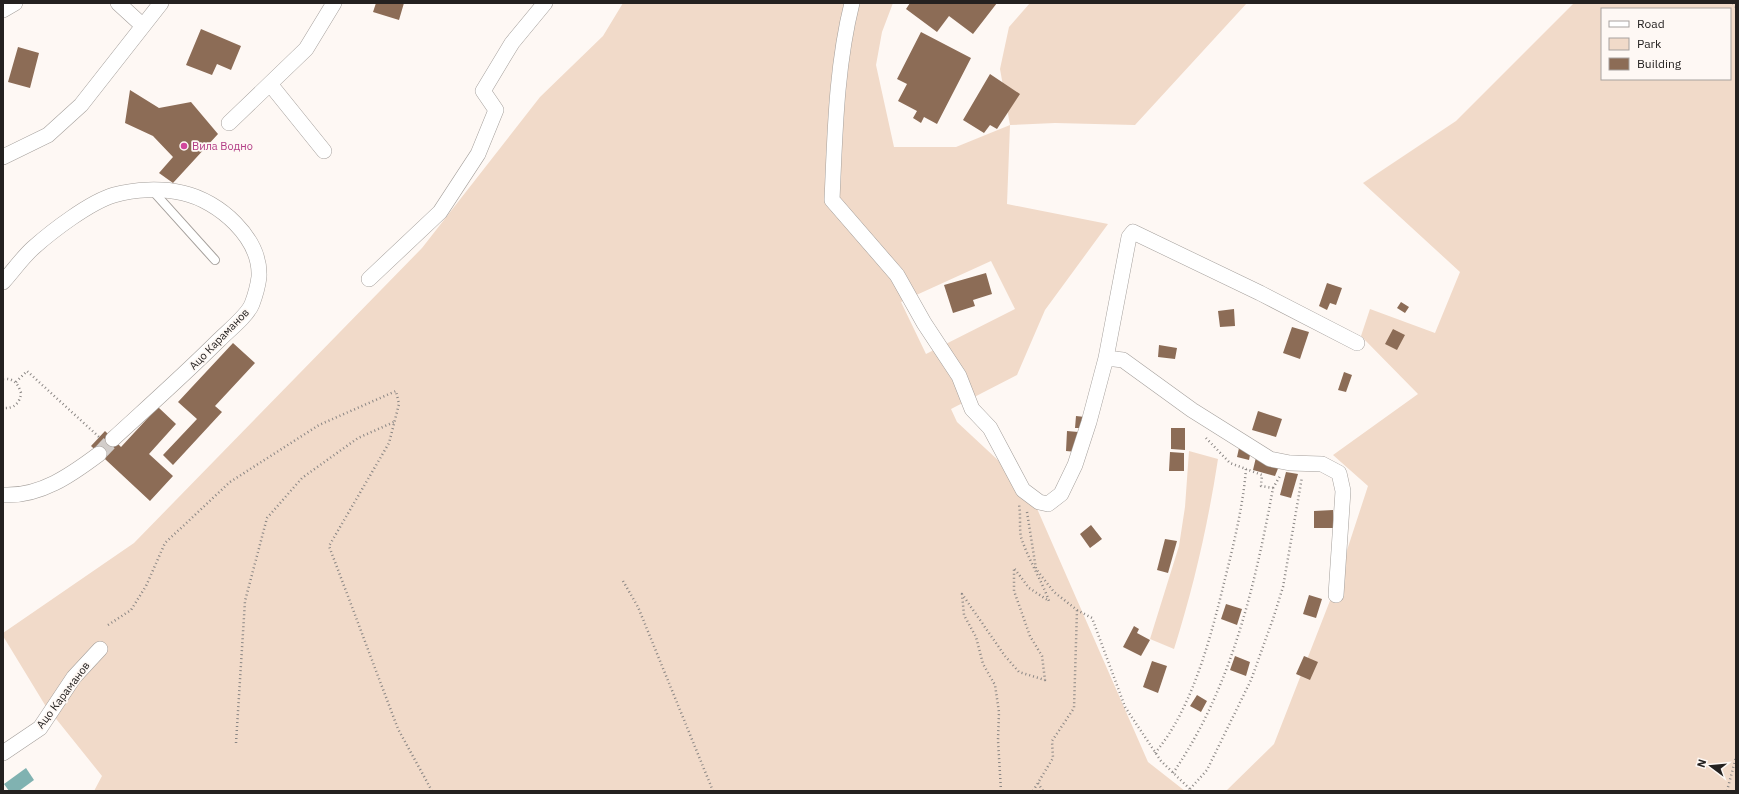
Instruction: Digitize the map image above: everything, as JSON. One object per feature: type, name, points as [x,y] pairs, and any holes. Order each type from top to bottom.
[{"type":"street","points":[[3,10],[15,3]]},
{"type":"street","points":[[118,3],[142,25]]},
{"type":"street","points":[[3,157],[48,135],[81,105],[142,25],[161,3]]},
{"type":"street","points":[[229,123],[306,49],[334,3]]},
{"type":"street","points":[[369,279],[440,212],[478,154],[496,110],[483,91],[512,44],[545,3]]},
{"type":"street","points":[[852,3],[847,23],[839,89],[832,200],[897,275],[924,323],[959,376],[972,409],[990,428],[1023,490],[1040,502],[1048,504],[1061,494],[1080,451],[1106,358],[1129,238],[1133,232],[1260,293],[1357,343]]},
{"type":"street","points":[[270,84],[324,151]]},
{"type":"street","name":"Ацо Караманов","points":[[3,282],[33,248],[90,206],[113,195],[152,190],[183,193],[196,197],[210,204],[223,214],[248,238],[255,253],[259,277],[251,305],[231,329],[106,438]]},
{"type":"street","points":[[1106,358],[1124,360],[1192,410],[1270,459],[1290,463],[1322,464],[1338,473],[1343,491],[1336,595]]},
{"type":"street","points":[[3,495],[19,496],[43,489],[81,467],[99,454]]},
{"type":"street","name":"Ацо Караманов","points":[[3,752],[40,728],[74,677],[100,649]]},
{"type":"lane","points":[[152,190],[215,260]]},
{"type":"path","points":[[1733,3],[1736,7]]},
{"type":"path","points":[[16,382],[27,371],[106,438]]},
{"type":"path","points":[[3,379],[16,382],[21,393],[20,398],[13,407],[3,408]]},
{"type":"path","points":[[108,625],[131,610],[146,586],[165,543],[230,482],[319,425],[396,391],[399,404],[389,443],[329,546],[398,729],[432,791]]},
{"type":"path","points":[[236,743],[245,601],[267,518],[302,478],[358,438],[395,422]]},
{"type":"path","points":[[1204,434],[1230,463],[1262,475],[1261,486],[1273,488]]},
{"type":"path","points":[[1155,753],[1170,736],[1186,704],[1208,641],[1237,532],[1246,469]]},
{"type":"path","points":[[1173,773],[1192,746],[1208,716],[1228,662],[1252,588],[1273,488],[1284,472]]},
{"type":"path","points":[[1023,490],[1036,569],[1054,592],[1077,610],[1092,618],[1124,706],[1161,762],[1191,790],[1207,770],[1251,680],[1274,619],[1283,587],[1303,476],[1298,473]]},
{"type":"path","points":[[1001,791],[998,740],[999,712],[995,685],[983,664],[976,637],[964,615],[962,594],[1005,656],[1019,672],[1045,680],[1042,656],[1030,636],[1014,591],[1014,568],[1029,588],[1049,601],[1041,579],[1030,560],[1021,535],[1016,477]]},
{"type":"path","points":[[623,581],[638,607],[712,791]]},
{"type":"path","points":[[1033,791],[1053,758],[1052,741],[1074,708],[1077,610]]},
{"type":"path","points":[[1727,791],[1736,757]]},
{"type":"path","points":[[1038,783],[1043,791]]},
{"type":"green space","points":[[623,3],[893,3],[882,32],[876,65],[894,147],[956,147],[1010,125],[1007,204],[1108,224],[1045,310],[1017,375],[951,409],[957,422],[1028,488],[1148,762],[1185,791],[94,791],[102,776],[45,705],[3,636],[3,633],[134,543],[422,248],[540,97],[603,36]],"holes":[[[991,261],[1015,309],[926,354],[901,302]]]},
{"type":"green space","points":[[1030,3],[1247,3],[1135,125],[1055,123],[1010,125],[1000,69],[1009,27]]},
{"type":"green space","points":[[1574,3],[1736,3],[1736,791],[1226,791],[1274,744],[1333,593],[1368,486],[1333,455],[1418,394],[1361,336],[1370,309],[1435,333],[1460,272],[1363,183],[1456,121]]},
{"type":"green space","points":[[1189,451],[1218,459],[1200,555],[1174,649],[1150,639],[1179,546],[1185,507]]},
{"type":"water","points":[[26,768],[34,780],[19,791],[9,791],[4,784]]},
{"type":"building","points":[[376,3],[404,3],[399,20],[373,12]]},
{"type":"building","points":[[910,3],[997,3],[973,34],[949,16],[937,32],[906,9]]},
{"type":"building","points":[[201,29],[241,46],[231,70],[217,64],[212,75],[186,65]]},
{"type":"building","points":[[921,32],[971,58],[937,124],[924,117],[921,123],[913,118],[917,111],[898,101],[907,84],[897,79]]},
{"type":"building","points":[[18,47],[39,53],[30,88],[8,82]]},
{"type":"building","points":[[990,74],[1020,94],[997,129],[990,125],[984,133],[963,120]]},
{"type":"building","name":"Вила Водно","points":[[130,90],[159,108],[191,102],[218,134],[173,183],[159,173],[173,157],[153,136],[125,123]]},
{"type":"building","points":[[986,273],[992,294],[973,300],[975,306],[953,313],[944,285]]},
{"type":"building","points":[[1327,283],[1342,288],[1336,305],[1330,303],[1327,310],[1319,306]]},
{"type":"building","points":[[1401,302],[1409,307],[1405,313],[1397,308]]},
{"type":"building","points":[[1234,309],[1235,326],[1220,327],[1218,311]]},
{"type":"building","points":[[1292,327],[1309,332],[1300,359],[1283,353]]},
{"type":"building","points":[[1393,329],[1405,335],[1397,350],[1385,344]]},
{"type":"building","points":[[233,343],[255,363],[215,406],[222,412],[173,465],[163,455],[197,419],[178,402]]},
{"type":"building","points":[[1159,345],[1177,348],[1175,359],[1158,357]]},
{"type":"building","points":[[1344,372],[1352,375],[1346,392],[1338,390]]},
{"type":"building","points":[[158,407],[176,424],[149,454],[173,476],[150,501],[91,446],[105,431],[121,447]]},
{"type":"building","points":[[1258,411],[1282,419],[1276,437],[1252,430]]},
{"type":"building","points":[[1076,416],[1085,417],[1084,428],[1075,428]]},
{"type":"building","points":[[1171,428],[1185,428],[1185,450],[1171,449]]},
{"type":"building","points":[[1067,431],[1078,432],[1077,452],[1066,451]]},
{"type":"building","points":[[1239,448],[1251,450],[1249,460],[1237,457]]},
{"type":"building","points":[[1170,452],[1184,453],[1184,471],[1169,471]]},
{"type":"building","points":[[1257,453],[1279,466],[1275,476],[1253,470]]},
{"type":"building","points":[[1286,472],[1298,474],[1291,498],[1280,495]]},
{"type":"building","points":[[1333,510],[1333,528],[1314,528],[1314,511]]},
{"type":"building","points":[[1091,525],[1102,539],[1090,548],[1080,534]]},
{"type":"building","points":[[1165,539],[1177,541],[1168,573],[1157,570]]},
{"type":"building","points":[[1309,595],[1322,599],[1316,618],[1303,614]]},
{"type":"building","points":[[1226,604],[1242,609],[1237,625],[1221,619]]},
{"type":"building","points":[[1134,626],[1139,629],[1137,633],[1150,640],[1141,656],[1123,647]]},
{"type":"building","points":[[1235,656],[1250,662],[1246,676],[1230,670]]},
{"type":"building","points":[[1304,656],[1318,662],[1310,680],[1296,674]]},
{"type":"building","points":[[1152,661],[1167,666],[1158,693],[1143,687]]},
{"type":"building","points":[[1197,695],[1207,701],[1201,712],[1190,706]]},
{"type":"tunnel","points":[[99,454],[113,439]]},
{"type":"place","name":"Вила Водно","points":[[184,146]]}]
